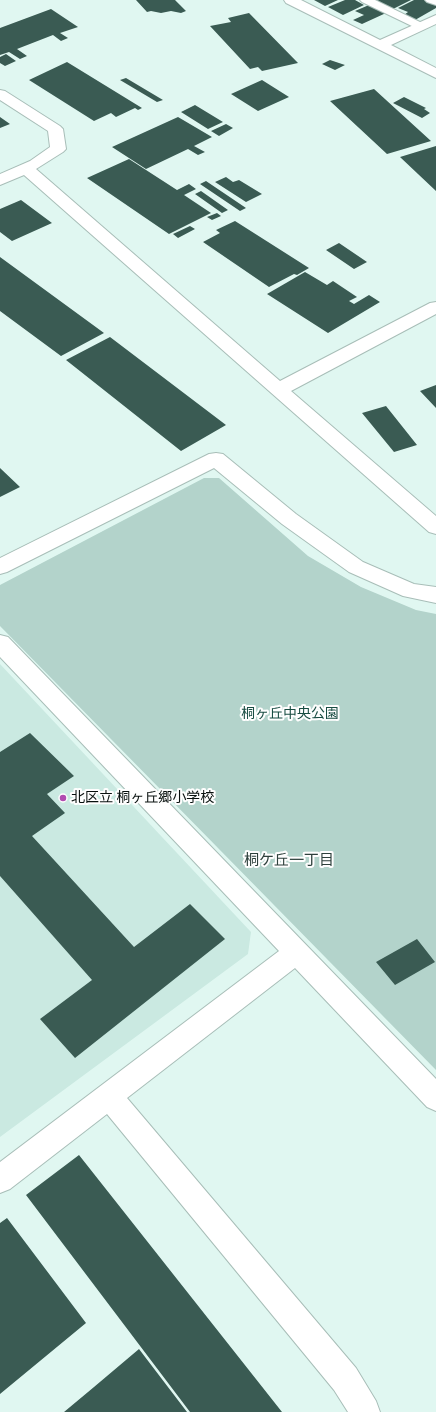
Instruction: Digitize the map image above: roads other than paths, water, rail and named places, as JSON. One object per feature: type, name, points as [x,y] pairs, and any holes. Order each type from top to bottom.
[{"type":"street","points":[[291,0],[436,74]]},
{"type":"street","points":[[380,45],[436,19]]},
{"type":"street","points":[[0,94],[55,129],[58,149],[35,164],[0,180]]},
{"type":"street","points":[[25,168],[436,527]]},
{"type":"street","points":[[278,390],[436,307]]},
{"type":"street","points":[[0,567],[216,459],[289,519],[356,567],[410,591],[436,595]]},
{"type":"street","points":[[0,643],[436,1098]]},
{"type":"street","points":[[0,1179],[296,953]]},
{"type":"street","points":[[109,1096],[345,1379],[363,1411]]},
{"type":"lane","points":[[366,0],[420,26]]},
{"type":"lane","points":[[431,0],[436,2]]},
{"type":"place","name":"北区立 桐ヶ丘郷小学校","points":[[63,798]]},
{"type":"district","name":"桐ケ丘一丁目","points":[[289,861]]},
{"type":"park label","name":"桐ヶ丘中央公園","points":[[290,714]]}]
